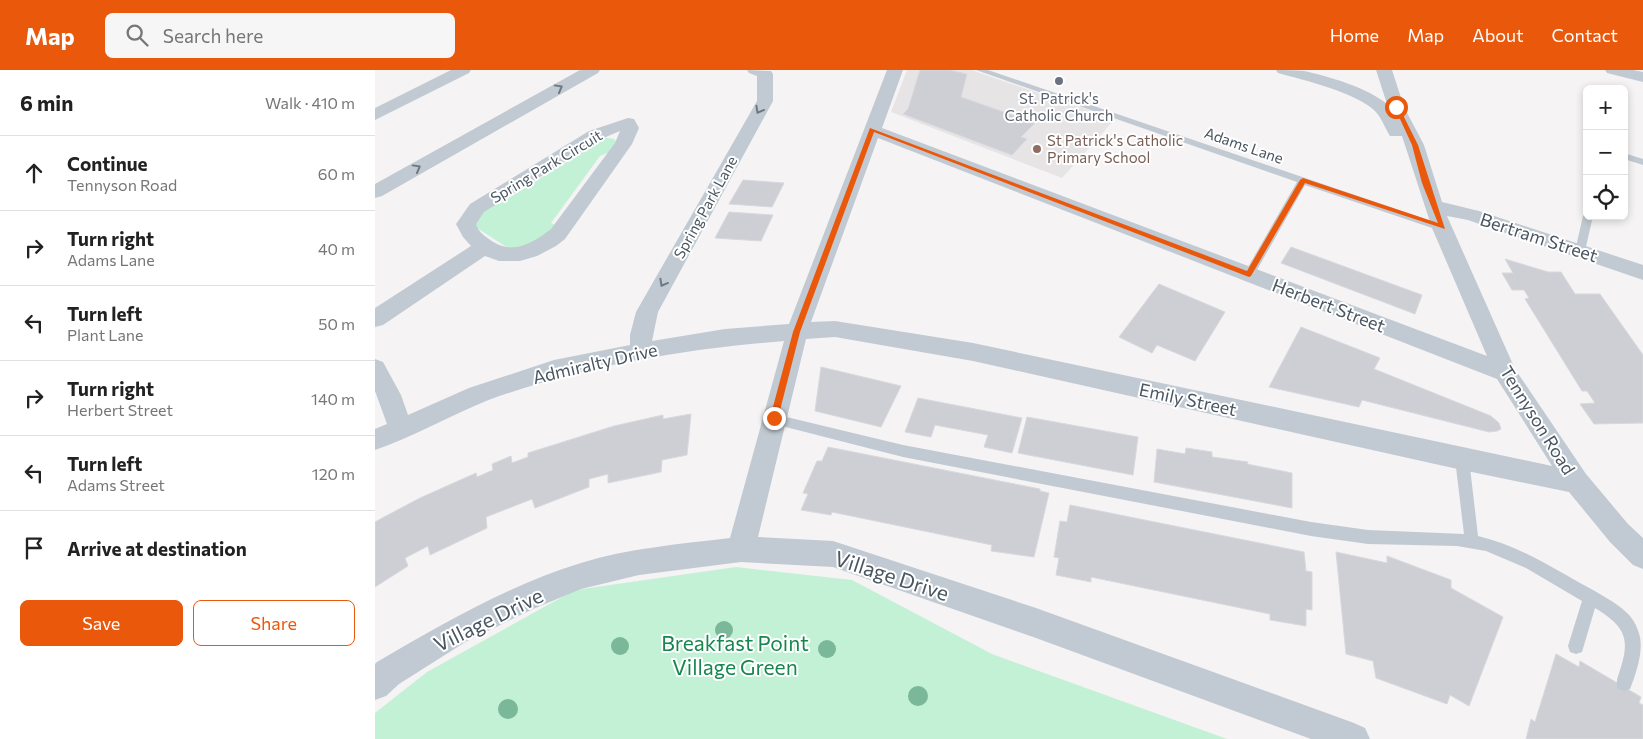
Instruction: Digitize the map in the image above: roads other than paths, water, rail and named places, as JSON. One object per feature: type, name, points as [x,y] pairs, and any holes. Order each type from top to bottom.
[{"type":"street","points":[[375,115],[463,70]]},
{"type":"street","points":[[375,192],[591,70]]},
{"type":"street","name":"Spring Park Lane","points":[[642,351],[641,334],[647,312],[765,100],[765,74],[755,70]]},
{"type":"street","points":[[741,548],[797,332],[895,70]]},
{"type":"street","points":[[1284,70],[1361,96],[1389,109]]},
{"type":"street","name":"Tennyson Road","points":[[1384,70],[1389,109],[1425,183],[1505,373],[1577,482],[1619,533],[1643,556]]},
{"type":"street","points":[[1613,70],[1643,77]]},
{"type":"street","name":"Spring Park Circuit","points":[[624,123],[630,126],[623,144],[558,234],[549,242],[538,249],[513,256],[484,247],[468,231],[466,224],[477,208],[595,135],[624,123]]},
{"type":"street","name":"Herbert Street","points":[[872,130],[1505,373]]},
{"type":"street","name":"Bertram Street","points":[[1438,217],[1473,215],[1643,273]]},
{"type":"street","points":[[375,319],[484,247]]},
{"type":"street","name":"Emily Street","points":[[797,332],[835,329],[973,352],[1463,459],[1577,482]]},
{"type":"street","name":"Admiralty Drive","points":[[375,440],[477,395],[554,369],[642,351],[725,338],[797,332]]},
{"type":"street","points":[[375,368],[389,394],[399,428]]},
{"type":"street","name":"Village Drive","points":[[375,685],[388,674],[457,630],[523,599],[581,576],[639,562],[741,548],[833,554],[1036,623],[1355,739]]},
{"type":"lane","name":"Adams Lane","points":[[980,70],[1303,180],[1438,217]]},
{"type":"lane","points":[[1628,157],[1643,162]]},
{"type":"lane","points":[[1249,274],[1303,180]]},
{"type":"lane","points":[[1580,251],[1587,220]]},
{"type":"lane","points":[[774,418],[903,451],[1311,529],[1369,537],[1428,536],[1471,542],[1530,562],[1591,597],[1627,624],[1633,635],[1633,651],[1624,683]]},
{"type":"lane","points":[[1463,459],[1471,542]]},
{"type":"lane","points":[[1576,646],[1591,597]]},
{"type":"place","name":"St. Patrick's Catholic Church","points":[[1059,81]]},
{"type":"place","name":"St Patrick's Catholic Primary School","points":[[1037,149]]},
{"type":"park label","name":"Breakfast Point Village Green","points":[[735,654]]}]
